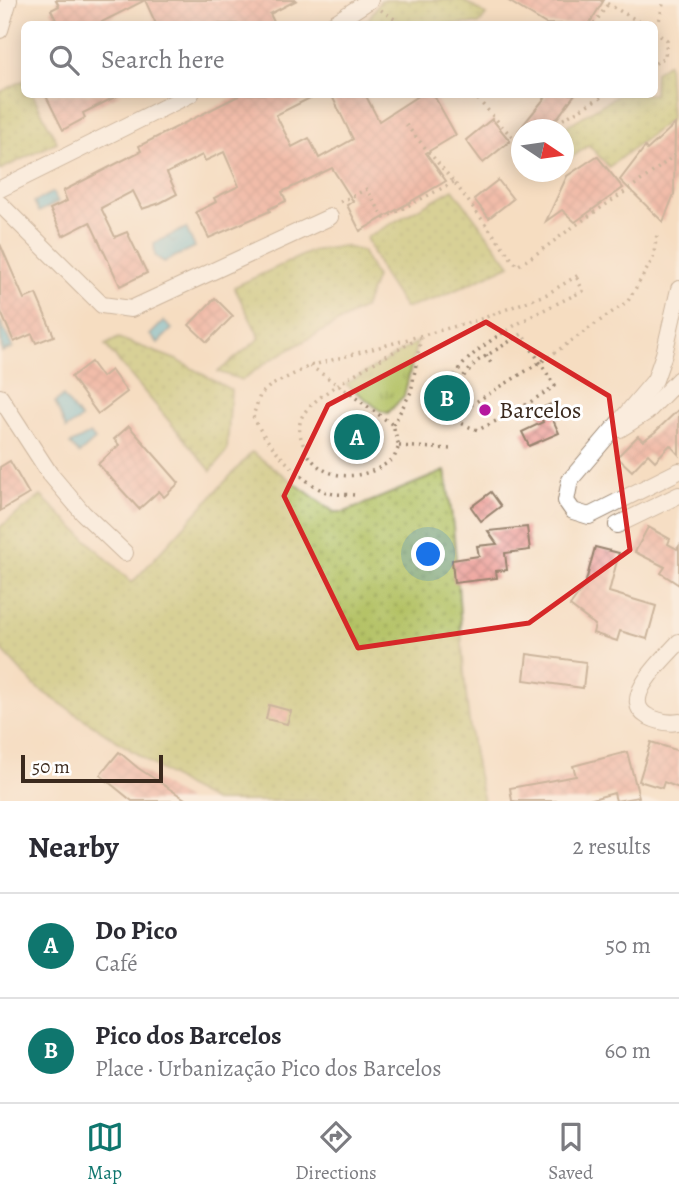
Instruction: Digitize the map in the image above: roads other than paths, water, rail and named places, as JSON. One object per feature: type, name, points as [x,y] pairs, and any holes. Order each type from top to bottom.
[{"type":"street","points":[[0,30],[9,0]]},
{"type":"street","points":[[339,21],[373,4]]},
{"type":"street","points":[[0,189],[183,98]]},
{"type":"street","points":[[0,204],[102,305],[117,309],[131,309],[330,217]]},
{"type":"street","points":[[679,289],[655,380],[566,487],[566,501],[580,515],[589,516],[679,471]]},
{"type":"street","points":[[606,437],[647,412],[679,379]]},
{"type":"street","points":[[0,397],[50,474],[83,513],[125,552]]},
{"type":"street","points":[[617,525],[679,495]]},
{"type":"street","points":[[679,642],[649,676],[638,694],[638,707],[655,720],[679,722]]},
{"type":"water","points":[[53,192],[58,202],[39,212],[34,202]]},
{"type":"water","points":[[186,228],[195,247],[164,262],[155,256],[154,243]]},
{"type":"water","points":[[0,321],[13,348],[2,352]]},
{"type":"water","points":[[164,321],[172,329],[158,343],[150,335]]},
{"type":"water","points":[[63,396],[81,419],[66,429],[55,402]]},
{"type":"water","points":[[90,434],[95,440],[79,454],[70,444]]},
{"type":"place","name":"Pico dos Barcelos","points":[[447,398]]},
{"type":"place","name":"Barcelos","points":[[485,410]]},
{"type":"place","name":"Do Pico","points":[[357,437]]}]
